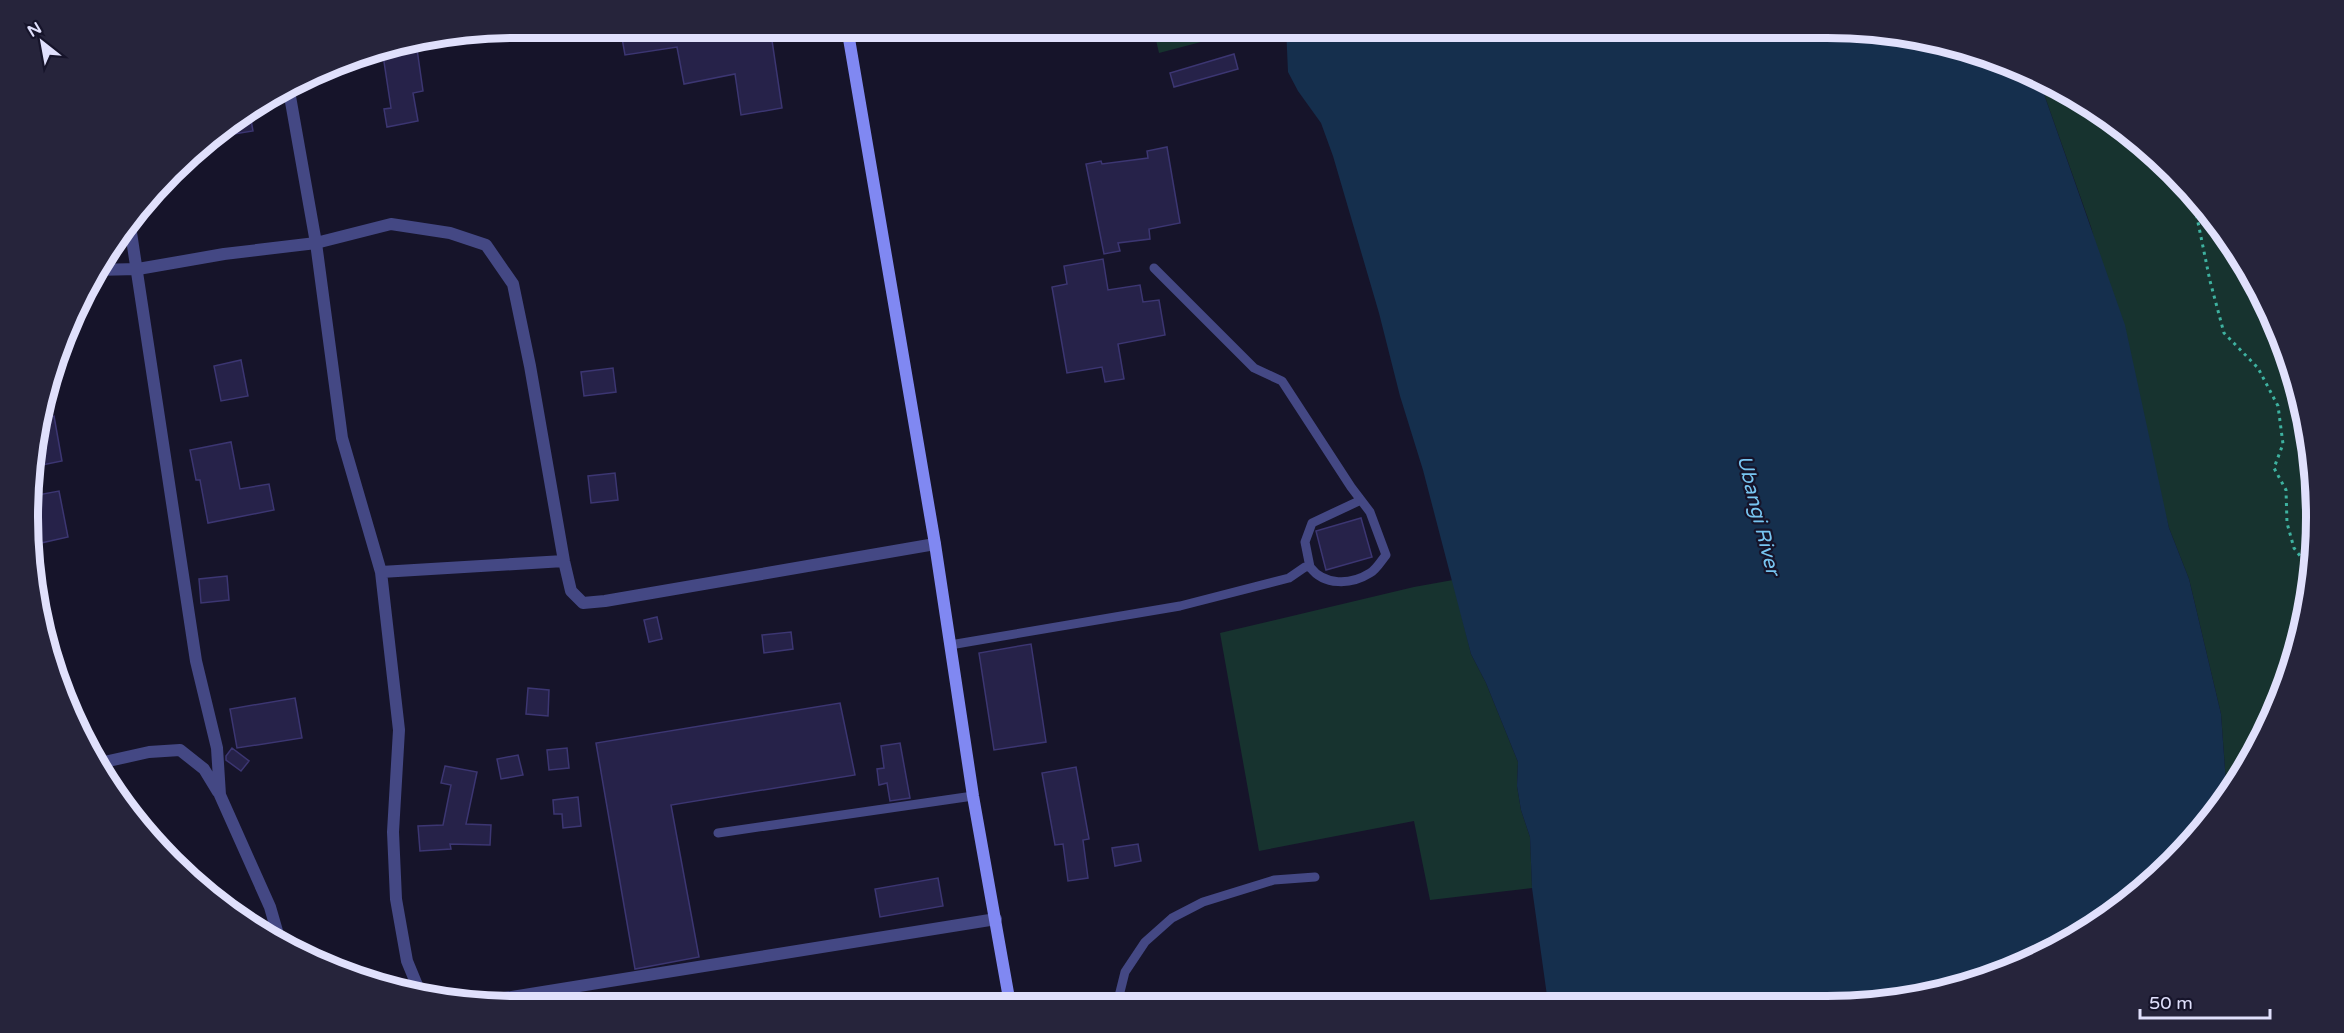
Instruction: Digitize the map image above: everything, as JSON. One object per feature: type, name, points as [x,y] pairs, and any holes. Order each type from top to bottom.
[{"type":"street","points":[[849,38],[935,544],[973,796],[1009,996]]},
{"type":"street","points":[[290,95],[316,243],[342,438],[381,572],[399,730],[393,832],[396,899],[407,961],[417,985]]},
{"type":"street","points":[[106,270],[138,269],[224,254],[316,243],[391,224],[450,233],[486,245],[513,284],[530,366],[564,561],[571,591],[583,603],[935,544]]},
{"type":"street","points":[[131,232],[196,661],[217,748],[220,795]]},
{"type":"street","points":[[381,572],[564,561]]},
{"type":"street","points":[[105,762],[149,752],[180,750],[204,769],[220,795],[270,907],[277,931]]},
{"type":"street","points":[[517,996],[996,919]]},
{"type":"lane","points":[[1154,268],[1254,368],[1282,381],[1370,512],[1386,555],[1371,573],[1339,584],[1317,576],[1310,567],[1305,542],[1312,523],[1361,500]]},
{"type":"lane","points":[[950,645],[1180,606],[1289,578],[1305,567],[1310,567]]},
{"type":"lane","points":[[718,833],[973,796]]},
{"type":"lane","points":[[1119,996],[1125,972],[1145,942],[1172,918],[1203,902],[1274,880],[1315,877]]},
{"type":"path","points":[[2195,210],[2210,281],[2224,333],[2258,368],[2278,406],[2283,444],[2274,468],[2286,490],[2287,523],[2294,548],[2304,561]]},
{"type":"green space","points":[[1156,38],[1216,38],[1159,53]]},
{"type":"green space","points":[[2042,89],[2094,118],[2119,136],[2166,178],[2208,225],[2226,250],[2257,305],[2270,333],[2290,393],[2302,454],[2306,516],[2305,548],[2297,610],[2281,670],[2270,700],[2226,783],[2221,714],[2189,579],[2169,528],[2091,227]]},
{"type":"green space","points":[[1453,580],[1471,654],[1486,683],[1518,762],[1517,786],[1521,810],[1530,837],[1532,888],[1430,900],[1414,821],[1259,851],[1220,633],[1414,587]]},
{"type":"water","name":"Ubangi River","points":[[1286,38],[1828,38],[1890,42],[1951,54],[2011,74],[2042,89],[2125,325],[2169,528],[2189,579],[2221,714],[2226,783],[2208,808],[2188,832],[2143,877],[2094,915],[2011,959],[1951,979],[1890,991],[1828,996],[1547,996],[1532,888],[1530,837],[1521,810],[1517,786],[1518,762],[1486,683],[1471,654],[1423,470],[1333,156],[1321,123],[1298,91],[1288,72]]},
{"type":"building","points":[[622,38],[772,38],[782,108],[741,115],[735,74],[684,84],[677,47],[625,55]]},
{"type":"building","points":[[417,49],[423,91],[413,93],[418,121],[387,127],[384,109],[391,108],[383,57]]},
{"type":"building","points":[[1234,54],[1238,69],[1174,87],[1170,73]]},
{"type":"building","points":[[251,118],[253,131],[226,135]]},
{"type":"building","points":[[1167,147],[1180,223],[1149,229],[1150,239],[1118,243],[1120,251],[1104,254],[1086,164],[1148,158],[1147,151]]},
{"type":"building","points":[[1103,259],[1108,290],[1140,285],[1143,302],[1159,300],[1165,335],[1118,344],[1124,379],[1105,382],[1102,367],[1067,373],[1052,287],[1067,284],[1064,266]]},
{"type":"building","points":[[241,360],[248,396],[221,401],[214,366]]},
{"type":"building","points":[[613,368],[616,392],[584,396],[581,372]]},
{"type":"building","points":[[54,416],[62,461],[41,465],[42,454],[48,417]]},
{"type":"building","points":[[231,442],[240,489],[269,484],[274,510],[208,523],[200,480],[196,480],[190,450]]},
{"type":"building","points":[[615,473],[618,500],[591,503],[588,476]]},
{"type":"building","points":[[59,491],[68,537],[41,543],[38,530],[39,495]]},
{"type":"building","points":[[1361,518],[1372,557],[1326,570],[1316,531]]},
{"type":"building","points":[[227,576],[229,600],[201,603],[199,579]]},
{"type":"building","points":[[657,617],[662,639],[649,642],[644,620]]},
{"type":"building","points":[[791,632],[793,649],[764,653],[762,635]]},
{"type":"building","points":[[1031,644],[1046,742],[994,750],[979,653]]},
{"type":"building","points":[[528,688],[549,690],[548,716],[526,714]]},
{"type":"building","points":[[295,698],[302,738],[237,748],[230,709]]},
{"type":"building","points":[[840,703],[855,775],[671,805],[699,957],[635,969],[596,743]]},
{"type":"building","points":[[900,743],[910,798],[890,801],[887,783],[879,785],[877,769],[884,768],[881,746]]},
{"type":"building","points":[[232,748],[249,761],[241,771],[226,760]]},
{"type":"building","points":[[567,748],[569,768],[549,770],[547,750]]},
{"type":"building","points":[[518,755],[523,775],[501,779],[497,759]]},
{"type":"building","points":[[445,766],[477,772],[466,824],[491,825],[490,845],[450,844],[451,849],[420,851],[418,826],[443,825],[451,785],[441,783]]},
{"type":"building","points":[[1076,767],[1089,839],[1083,840],[1088,878],[1068,881],[1063,844],[1055,845],[1042,773]]},
{"type":"building","points":[[578,797],[581,826],[563,828],[562,814],[554,814],[553,800]]},
{"type":"building","points":[[1138,844],[1141,861],[1115,866],[1112,848]]},
{"type":"building","points":[[938,878],[943,906],[880,917],[875,889]]}]
